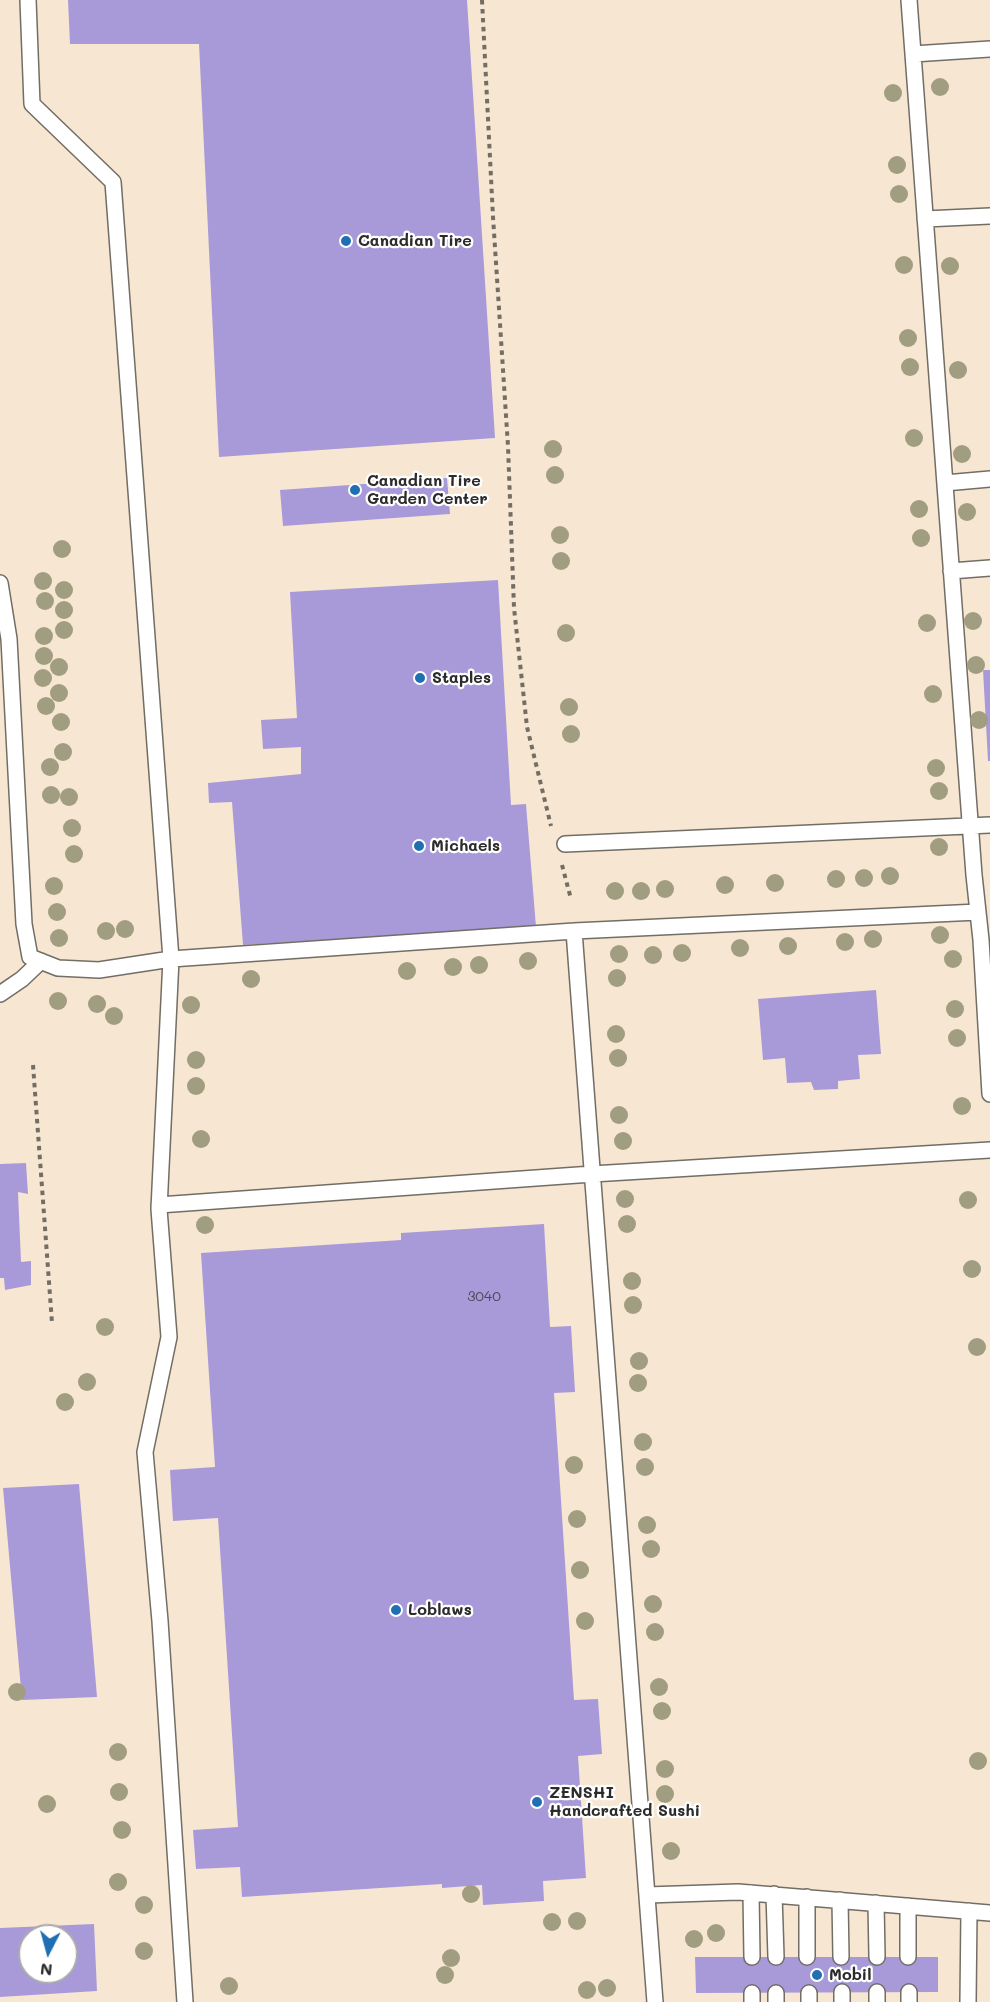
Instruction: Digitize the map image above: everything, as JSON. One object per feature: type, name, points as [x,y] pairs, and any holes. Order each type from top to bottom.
[{"type":"lane","points":[[28,0],[32,104],[113,182],[171,958],[159,1205],[169,1337],[145,1452],[160,1621],[185,2002]]},
{"type":"lane","points":[[909,0],[990,1094]]},
{"type":"lane","points":[[913,54],[990,49]]},
{"type":"lane","points":[[925,219],[990,216]]},
{"type":"lane","points":[[945,483],[990,478]]},
{"type":"lane","points":[[951,571],[990,568]]},
{"type":"lane","points":[[0,583],[9,639],[24,924],[30,957],[58,968],[99,970],[171,958],[574,931],[978,912]]},
{"type":"lane","points":[[560,846],[990,825]]},
{"type":"lane","points":[[574,931],[655,2002]]},
{"type":"lane","points":[[0,994],[22,979],[41,961]]},
{"type":"lane","points":[[159,1205],[592,1174],[990,1150]]},
{"type":"lane","points":[[751,1893],[752,1957]]},
{"type":"lane","points":[[647,1895],[774,1894],[990,1913]]},
{"type":"lane","points":[[774,1894],[776,1957]]},
{"type":"lane","points":[[807,1897],[807,1957]]},
{"type":"lane","points":[[840,1900],[842,1957]]},
{"type":"lane","points":[[876,1903],[877,1957]]},
{"type":"lane","points":[[908,1906],[908,1957]]},
{"type":"lane","points":[[968,2002],[969,1911]]},
{"type":"path","points":[[482,0],[508,446],[514,608],[527,727],[560,846],[571,899]]},
{"type":"path","points":[[33,1065],[52,1323]]},
{"type":"building","name":"Canadian Tire","points":[[68,0],[467,0],[495,438],[219,457],[199,44],[70,44]]},
{"type":"building","points":[[447,478],[450,514],[283,526],[280,490]]},
{"type":"building","points":[[498,580],[511,805],[526,804],[536,927],[243,945],[232,802],[209,803],[208,783],[301,774],[301,747],[263,749],[261,720],[297,718],[290,592]]},
{"type":"building","points":[[983,670],[990,670],[990,761],[988,761]]},
{"type":"building","points":[[876,990],[881,1054],[858,1055],[860,1079],[838,1081],[838,1089],[814,1090],[811,1082],[787,1083],[785,1058],[763,1060],[758,999]]},
{"type":"building","points":[[26,1163],[28,1194],[18,1192],[21,1262],[31,1261],[31,1285],[5,1290],[4,1278],[0,1278],[0,1164]]},
{"type":"building","name":"Loblaws","points":[[544,1224],[550,1327],[571,1326],[575,1392],[554,1393],[574,1700],[598,1699],[602,1754],[578,1756],[586,1878],[543,1881],[544,1901],[483,1905],[482,1885],[442,1888],[442,1884],[242,1897],[240,1867],[196,1869],[193,1830],[238,1827],[218,1518],[173,1521],[170,1470],[215,1467],[201,1253],[401,1240],[401,1233]]},
{"type":"building","points":[[79,1484],[97,1697],[22,1700],[3,1488]]},
{"type":"building","points":[[94,1924],[97,1991],[0,1997],[0,1928],[18,1927],[18,1984],[78,1984],[78,1925]]},
{"type":"building","name":"Mobil","points":[[695,1957],[938,1957],[938,1992],[696,1993]]},
{"type":"place","name":"Canadian Tire","points":[[346,241]]},
{"type":"place","name":"Canadian Tire Garden Center","points":[[355,490]]},
{"type":"place","name":"Staples","points":[[420,678]]},
{"type":"place","name":"Michaels","points":[[419,846]]},
{"type":"place","name":"Loblaws","points":[[396,1610]]},
{"type":"place","name":"ZENSHI Handcrafted Sushi","points":[[537,1802]]},
{"type":"place","name":"Mobil","points":[[817,1975]]}]
